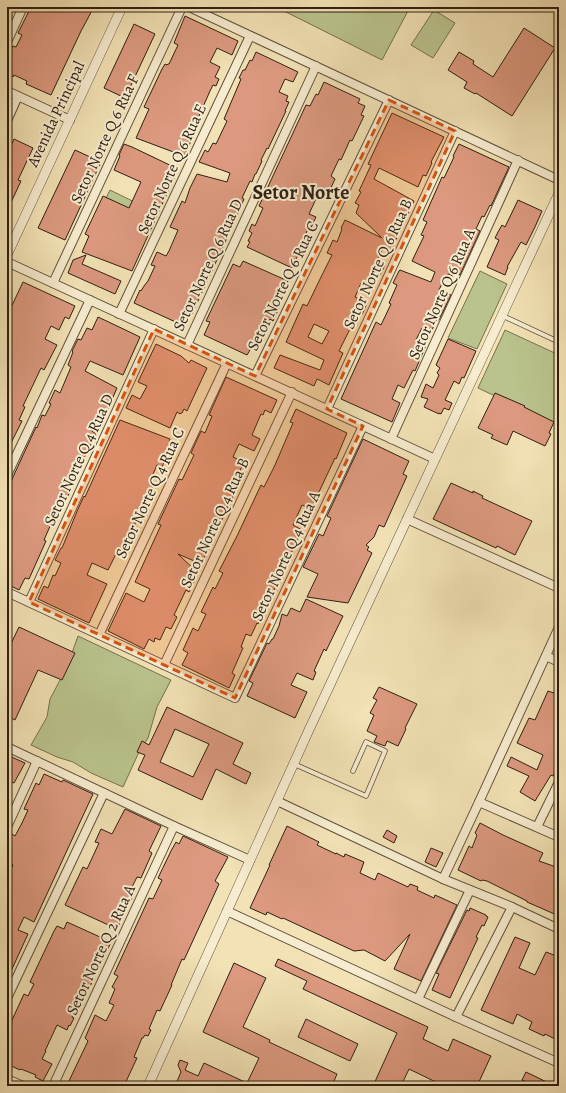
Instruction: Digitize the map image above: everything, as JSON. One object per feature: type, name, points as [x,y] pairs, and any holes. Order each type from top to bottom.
[{"type":"street","points":[[7,42],[23,7]]},
{"type":"street","name":"Avenida Principal","points":[[7,255],[122,7]]},
{"type":"street","name":"Setor Norte Q 6 Rua F","points":[[53,283],[182,7]]},
{"type":"street","points":[[189,7],[559,180]]},
{"type":"street","name":"Setor Norte Q 6 Rua E","points":[[120,314],[250,36]]},
{"type":"street","name":"Setor Norte Q 6 Rua D","points":[[187,345],[316,66]]},
{"type":"street","points":[[7,91],[70,120]]},
{"type":"street","points":[[7,121],[18,96]]},
{"type":"street","name":"Setor Norte Q 6 Rua C","points":[[255,376],[389,100]]},
{"type":"street","name":"Setor Norte Q 6 Rua B","points":[[326,409],[455,131]]},
{"type":"street","name":"Setor Norte Q 6 Rua A","points":[[391,439],[518,160]]},
{"type":"street","points":[[148,1086],[294,764],[559,193]]},
{"type":"street","points":[[7,262],[435,459]]},
{"type":"street","points":[[7,476],[90,300]]},
{"type":"street","name":"Setor Norte Q 4 Rua D","points":[[28,602],[154,330]]},
{"type":"street","name":"Setor Norte Q 4 Rua C","points":[[99,635],[227,363]]},
{"type":"street","name":"Setor Norte Q 4 Rua B","points":[[164,665],[292,392]]},
{"type":"street","name":"Setor Norte Q 4 Rua A","points":[[164,665],[235,698],[363,426]]},
{"type":"street","points":[[407,519],[559,588]]},
{"type":"street","points":[[7,592],[164,665]]},
{"type":"street","points":[[443,879],[559,628]]},
{"type":"street","points":[[546,656],[559,662]]},
{"type":"street","points":[[7,747],[174,826],[250,860]]},
{"type":"street","points":[[7,827],[37,761]]},
{"type":"street","points":[[537,827],[559,782]]},
{"type":"street","points":[[7,998],[104,793]]},
{"type":"street","points":[[277,801],[443,879],[512,907],[559,929]]},
{"type":"street","points":[[479,802],[559,838]]},
{"type":"street","name":"Setor Norte Q 2 Rua A","points":[[53,1086],[174,826]]},
{"type":"street","points":[[418,999],[470,890]]},
{"type":"street","points":[[456,1017],[512,907]]},
{"type":"street","points":[[227,911],[559,1063]]},
{"type":"street","points":[[7,1079],[22,1086]]},
{"type":"lane","points":[[502,315],[559,342]]},
{"type":"lane","points":[[294,764],[366,796],[385,751],[366,742],[353,771]]},
{"type":"highlighted area","points":[[389,100],[455,131],[327,409],[363,426],[235,698],[29,602],[154,329],[255,376]]},
{"type":"green space","points":[[276,7],[410,7],[382,60]]},
{"type":"green space","points":[[434,10],[455,23],[433,58],[411,45]]},
{"type":"green space","points":[[110,190],[155,212],[151,220],[106,198]]},
{"type":"green space","points":[[480,271],[507,284],[477,349],[448,338]]},
{"type":"green space","points":[[505,330],[559,355],[559,426],[478,388]]},
{"type":"green space","points":[[78,636],[171,680],[157,707],[148,738],[139,752],[123,787],[91,773],[73,762],[57,757],[31,745],[47,717],[50,699],[67,667]]},
{"type":"building","points":[[31,7],[94,7],[51,95],[26,84],[27,81],[14,75],[13,77],[7,74],[7,68],[11,60],[7,58],[13,46],[16,47],[22,35],[18,33]]},
{"type":"building","points":[[185,16],[238,41],[232,55],[217,48],[210,62],[220,67],[215,77],[219,79],[216,86],[213,85],[210,91],[199,116],[202,118],[184,156],[136,138],[149,109],[144,107],[162,69],[165,64],[169,64],[178,45],[174,43]]},
{"type":"building","points":[[134,24],[155,34],[125,98],[104,88]]},
{"type":"building","points":[[524,28],[555,48],[512,116],[476,93],[475,94],[464,88],[467,82],[448,70],[459,52],[474,61],[473,64],[493,77]]},
{"type":"building","points":[[256,52],[298,72],[293,82],[285,79],[279,92],[288,96],[286,101],[289,102],[286,111],[268,149],[267,148],[261,160],[262,161],[252,182],[250,181],[242,198],[244,199],[235,220],[227,217],[219,234],[227,238],[192,314],[186,312],[180,324],[134,303],[140,290],[141,291],[148,281],[155,266],[151,265],[157,252],[166,256],[169,251],[178,230],[170,227],[182,201],[185,203],[197,174],[227,182],[230,173],[199,162],[205,150],[208,152],[213,143],[216,144],[227,121],[224,119],[241,79],[239,78],[250,60],[252,61]]},
{"type":"building","points":[[324,82],[360,99],[358,103],[365,106],[361,115],[364,116],[352,141],[350,140],[341,160],[339,159],[331,176],[335,179],[329,192],[321,188],[309,214],[316,217],[310,230],[308,229],[296,255],[298,255],[292,268],[247,247],[252,233],[249,231],[252,224],[255,226],[263,208],[259,206],[306,105],[310,106],[316,94],[318,95]]},
{"type":"building","points":[[392,113],[444,137],[431,162],[432,163],[426,176],[423,175],[418,187],[379,168],[374,179],[414,201],[390,252],[383,248],[377,261],[385,265],[379,277],[371,273],[365,285],[361,283],[355,297],[367,303],[362,315],[358,313],[339,351],[343,353],[329,385],[317,379],[314,386],[274,368],[280,355],[320,370],[324,360],[286,342],[303,304],[307,306],[332,255],[327,253],[333,240],[337,242],[345,220],[382,238],[356,213],[359,205],[355,203],[361,192],[359,191],[371,165],[368,164]],"holes":[[[314,324],[329,331],[322,344],[308,337]]]},
{"type":"building","points":[[14,139],[33,148],[18,180],[21,181],[7,211],[7,155]]},
{"type":"building","points":[[124,144],[178,169],[132,271],[82,252],[89,236],[85,234],[103,196],[129,208],[141,182],[114,170]]},
{"type":"building","points":[[459,144],[509,167],[491,206],[490,205],[484,217],[482,216],[476,229],[480,231],[460,275],[455,272],[453,276],[448,274],[439,290],[451,295],[439,320],[437,319],[431,332],[422,328],[416,340],[426,345],[415,371],[413,370],[404,388],[398,385],[392,399],[400,403],[392,422],[341,399],[376,322],[381,325],[391,304],[389,303],[397,285],[393,283],[399,271],[400,270],[431,282],[435,272],[412,261],[424,236],[421,235],[427,222],[423,220],[442,177],[444,178]]},
{"type":"building","points":[[75,150],[101,162],[65,240],[38,228]]},
{"type":"building","points":[[518,200],[542,211],[526,245],[521,242],[507,267],[505,275],[487,267],[499,240],[495,238],[502,225],[505,227]]},
{"type":"building","points":[[86,255],[82,264],[121,281],[115,294],[68,273],[73,260]]},
{"type":"building","points":[[243,261],[288,281],[276,307],[279,308],[273,321],[270,319],[268,323],[265,321],[255,343],[247,355],[204,335],[210,322],[206,321],[233,264],[240,267]]},
{"type":"building","points":[[23,282],[75,306],[69,319],[65,317],[59,330],[51,326],[45,339],[57,345],[44,370],[41,368],[23,406],[25,407],[19,420],[22,421],[7,451],[7,316]]},
{"type":"building","points":[[98,317],[140,337],[123,375],[90,361],[85,371],[117,388],[102,421],[98,419],[92,431],[96,434],[76,477],[73,476],[68,488],[71,490],[53,525],[51,524],[44,540],[46,541],[29,579],[25,578],[19,590],[7,584],[7,559],[9,554],[7,553],[7,490],[42,415],[45,416],[51,404],[49,403],[55,390],[60,393],[71,367],[68,365],[73,352],[72,351],[78,339],[81,340],[87,328],[92,330]]},
{"type":"building","points":[[448,339],[476,351],[464,378],[462,377],[459,384],[454,381],[445,400],[452,403],[449,410],[444,408],[441,414],[439,414],[424,407],[428,399],[421,397],[426,384],[433,388],[439,375],[437,373],[440,368],[436,365]]},
{"type":"building","points":[[156,344],[181,356],[189,363],[191,360],[207,368],[187,411],[184,409],[180,414],[177,412],[170,428],[126,408],[132,395],[140,399],[147,386],[138,382]]},
{"type":"building","points":[[226,377],[277,400],[271,413],[265,410],[263,415],[261,414],[252,435],[260,439],[254,451],[239,444],[233,457],[244,462],[238,475],[242,477],[201,564],[178,554],[198,573],[189,592],[186,590],[174,615],[177,617],[171,629],[166,627],[160,640],[155,638],[154,642],[149,639],[144,649],[108,631],[126,593],[144,602],[150,589],[135,582],[161,525],[158,524],[179,479],[182,480],[194,455],[191,453],[201,431],[205,433],[212,416],[209,415]]},
{"type":"building","points":[[495,393],[525,406],[524,407],[554,422],[549,433],[551,434],[545,446],[513,431],[507,445],[491,438],[493,435],[478,428]]},
{"type":"building","points":[[296,409],[347,433],[311,509],[302,505],[293,525],[302,530],[282,573],[280,572],[276,586],[258,624],[257,623],[251,636],[246,634],[241,647],[243,648],[232,673],[235,675],[229,688],[182,665],[188,653],[183,650],[193,628],[198,631],[206,614],[201,612],[213,587],[215,589],[223,573],[219,571],[261,485],[264,487],[275,465],[293,423],[290,422]]},
{"type":"building","points":[[120,420],[170,439],[169,443],[172,444],[162,467],[157,465],[150,481],[154,483],[122,552],[118,550],[108,570],[92,563],[87,575],[107,584],[89,623],[38,599],[44,586],[48,588],[53,575],[55,576],[61,563],[55,560],[62,548],[78,509],[84,496],[85,497]]},
{"type":"building","points":[[363,439],[409,461],[403,474],[407,476],[384,527],[379,525],[374,537],[366,545],[369,547],[367,550],[372,553],[348,603],[307,597],[318,574],[303,567],[319,534],[323,536],[331,518],[327,516]]},
{"type":"building","points":[[451,483],[473,493],[473,491],[483,496],[482,498],[532,521],[515,555],[497,546],[496,548],[433,519]]},
{"type":"building","points":[[306,599],[343,616],[326,651],[324,649],[314,671],[316,672],[313,680],[297,673],[291,685],[307,692],[295,718],[247,696],[253,683],[249,681],[267,643],[269,644],[273,639],[279,626],[282,614],[287,616],[291,608],[300,612]]},
{"type":"building","points":[[19,627],[75,653],[62,680],[38,670],[15,720],[7,716],[7,652]]},
{"type":"building","points":[[559,685],[559,762],[553,776],[551,775],[535,801],[520,792],[529,776],[507,766],[511,757],[537,770],[543,755],[517,743],[529,718],[535,720],[548,691],[554,693]]},
{"type":"building","points":[[379,687],[417,704],[398,746],[387,741],[385,746],[374,742],[377,736],[367,731],[374,715],[370,713],[377,700],[373,698]]},
{"type":"building","points":[[167,707],[243,743],[233,764],[251,773],[246,784],[216,769],[202,800],[138,770],[145,755],[137,752],[142,741],[149,745]],"holes":[[[175,729],[209,744],[193,777],[160,762]]]},
{"type":"building","points":[[7,755],[25,763],[14,783],[7,780]]},
{"type":"building","points":[[44,774],[62,782],[63,780],[93,794],[34,922],[24,917],[18,930],[28,934],[7,980],[7,896],[9,892],[7,892],[7,877],[13,865],[7,863],[7,845],[12,834],[15,836],[22,823],[28,810],[24,809],[36,783],[39,785]]},
{"type":"building","points":[[125,809],[161,826],[149,851],[152,853],[141,878],[137,877],[131,889],[135,892],[117,929],[65,905],[83,867],[87,869],[99,843],[95,842],[101,829],[112,834]]},
{"type":"building","points":[[480,823],[543,853],[539,861],[559,868],[559,916],[527,902],[487,881],[481,881],[458,870],[469,846],[472,848],[477,835],[475,833]]},
{"type":"building","points":[[287,826],[319,842],[317,845],[336,854],[344,857],[345,854],[364,862],[360,873],[375,880],[378,873],[408,887],[410,884],[418,887],[417,890],[434,898],[435,895],[457,905],[421,981],[394,969],[410,934],[385,961],[364,950],[354,951],[283,918],[282,919],[267,912],[266,915],[250,908]]},
{"type":"building","points":[[387,830],[397,836],[394,843],[383,837]]},
{"type":"building","points":[[183,836],[228,857],[215,881],[219,884],[184,960],[182,959],[160,1011],[157,1010],[149,1029],[151,1030],[148,1036],[145,1035],[142,1038],[134,1057],[137,1058],[124,1086],[74,1086],[68,1083],[88,1041],[85,1038],[95,1015],[106,1021],[114,1005],[109,1003],[115,989],[112,987],[118,976],[114,974],[149,898],[153,899],[162,880],[158,878],[171,851],[176,842],[179,844]]},
{"type":"building","points":[[431,848],[443,853],[436,867],[425,862]]},
{"type":"building","points":[[470,908],[488,917],[484,926],[482,925],[476,937],[478,938],[450,998],[432,990],[439,974],[436,973],[467,910],[469,911]]},
{"type":"building","points":[[67,922],[111,942],[99,968],[95,966],[89,978],[93,980],[87,993],[86,992],[79,1005],[78,1004],[70,1026],[69,1025],[67,1030],[57,1025],[42,1059],[52,1064],[43,1081],[35,1077],[36,1075],[7,1064],[7,1031],[24,994],[28,996],[34,984],[30,982],[54,931],[57,926],[64,929]]},
{"type":"building","points":[[515,937],[530,943],[519,968],[535,975],[546,952],[559,957],[559,1041],[545,1034],[544,1036],[529,1029],[532,1022],[517,1014],[513,1024],[481,1010]]},
{"type":"building","points":[[278,959],[428,1027],[423,1039],[448,1051],[453,1039],[491,1056],[477,1086],[444,1086],[409,1069],[401,1086],[373,1086],[397,1033],[303,989],[307,981],[275,966]]},
{"type":"building","points":[[234,963],[266,978],[243,1027],[270,1040],[269,1042],[337,1074],[332,1086],[175,1086],[181,1072],[178,1065],[180,1060],[188,1063],[185,1070],[198,1076],[204,1063],[247,1083],[259,1058],[203,1032]]},
{"type":"building","points":[[306,1019],[358,1044],[350,1061],[298,1037]]},
{"type":"building","points":[[526,1072],[555,1086],[535,1086],[522,1080]]},
{"type":"district","name":"Setor Norte","points":[[301,192]]}]
